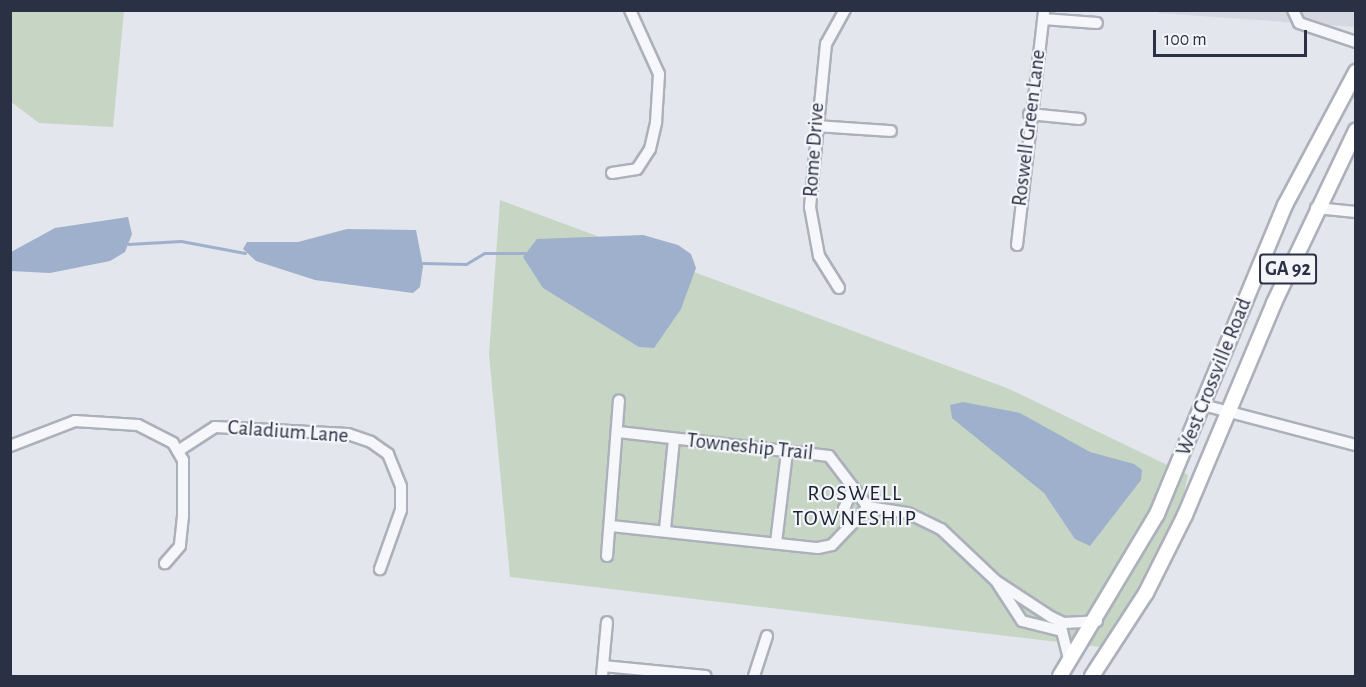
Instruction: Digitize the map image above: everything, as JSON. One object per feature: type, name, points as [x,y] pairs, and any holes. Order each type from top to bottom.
[{"type":"main road","name":"West Crossville Road","points":[[1060,676],[1097,621],[1157,514],[1285,205],[1356,72]]},
{"type":"main road","name":"West Crossville Road","points":[[1092,676],[1146,593],[1228,412],[1316,208],[1356,130]]},
{"type":"street","points":[[612,173],[637,169],[650,149],[656,122],[659,74],[630,10]]},
{"type":"street","name":"Rome Drive","points":[[839,288],[819,256],[811,229],[817,126],[826,44],[844,10]]},
{"type":"street","points":[[1293,10],[1299,23],[1356,42]]},
{"type":"street","points":[[1043,15],[1097,23]]},
{"type":"street","name":"Roswell Green Lane","points":[[1017,245],[1029,114],[1043,15]]},
{"type":"street","points":[[1029,114],[1080,119]]},
{"type":"street","points":[[817,126],[891,131]]},
{"type":"street","points":[[1316,208],[1356,212]]},
{"type":"street","points":[[607,556],[619,432],[619,400]]},
{"type":"street","points":[[1203,405],[1356,445]]},
{"type":"street","points":[[10,446],[75,421],[138,425],[154,430],[178,451],[185,479],[180,546],[165,563]]},
{"type":"street","name":"Caladium Lane","points":[[178,451],[215,427],[348,434],[371,442],[388,454],[400,487],[401,510],[380,569]]},
{"type":"street","name":"Towneship Trail","points":[[619,432],[829,456],[868,507]]},
{"type":"street","points":[[665,529],[674,439]]},
{"type":"street","points":[[776,543],[787,452]]},
{"type":"street","points":[[859,518],[850,519],[844,509],[850,494],[860,496]]},
{"type":"street","points":[[611,526],[665,529],[776,543],[832,545],[868,507],[908,513],[941,529],[996,581],[1063,627],[1070,662]]},
{"type":"street","points":[[996,581],[1022,621],[1063,627],[1097,621]]},
{"type":"street","points":[[606,622],[602,671],[706,676]]},
{"type":"street","points":[[754,676],[766,636]]},
{"type":"shaded area","points":[[1159,10],[1355,11],[1355,27],[1158,13]]},
{"type":"green space","points":[[11,10],[124,11],[113,127],[39,123],[11,102]]},
{"type":"green space","points":[[500,200],[1007,388],[1188,475],[1168,568],[1117,649],[510,577],[489,354]]},
{"type":"water","points":[[128,217],[132,234],[125,252],[110,261],[50,273],[11,271],[11,252],[55,228]]},
{"type":"water","points":[[347,229],[416,230],[423,266],[420,287],[413,293],[315,280],[256,261],[243,249],[247,242],[298,242]]},
{"type":"water","points":[[643,235],[678,245],[691,254],[696,268],[681,309],[654,348],[639,347],[543,288],[523,257],[537,239]]},
{"type":"water","points":[[963,402],[1020,413],[1090,452],[1134,464],[1142,470],[1141,480],[1090,546],[1075,539],[1044,493],[952,418],[950,405]]},
{"type":"waterway","points":[[128,244],[181,241],[245,253]]},
{"type":"waterway","points":[[423,263],[466,264],[484,253],[525,253]]},
{"type":"district","name":"ROSWELL TOWNESHIP","points":[[855,506]]}]
